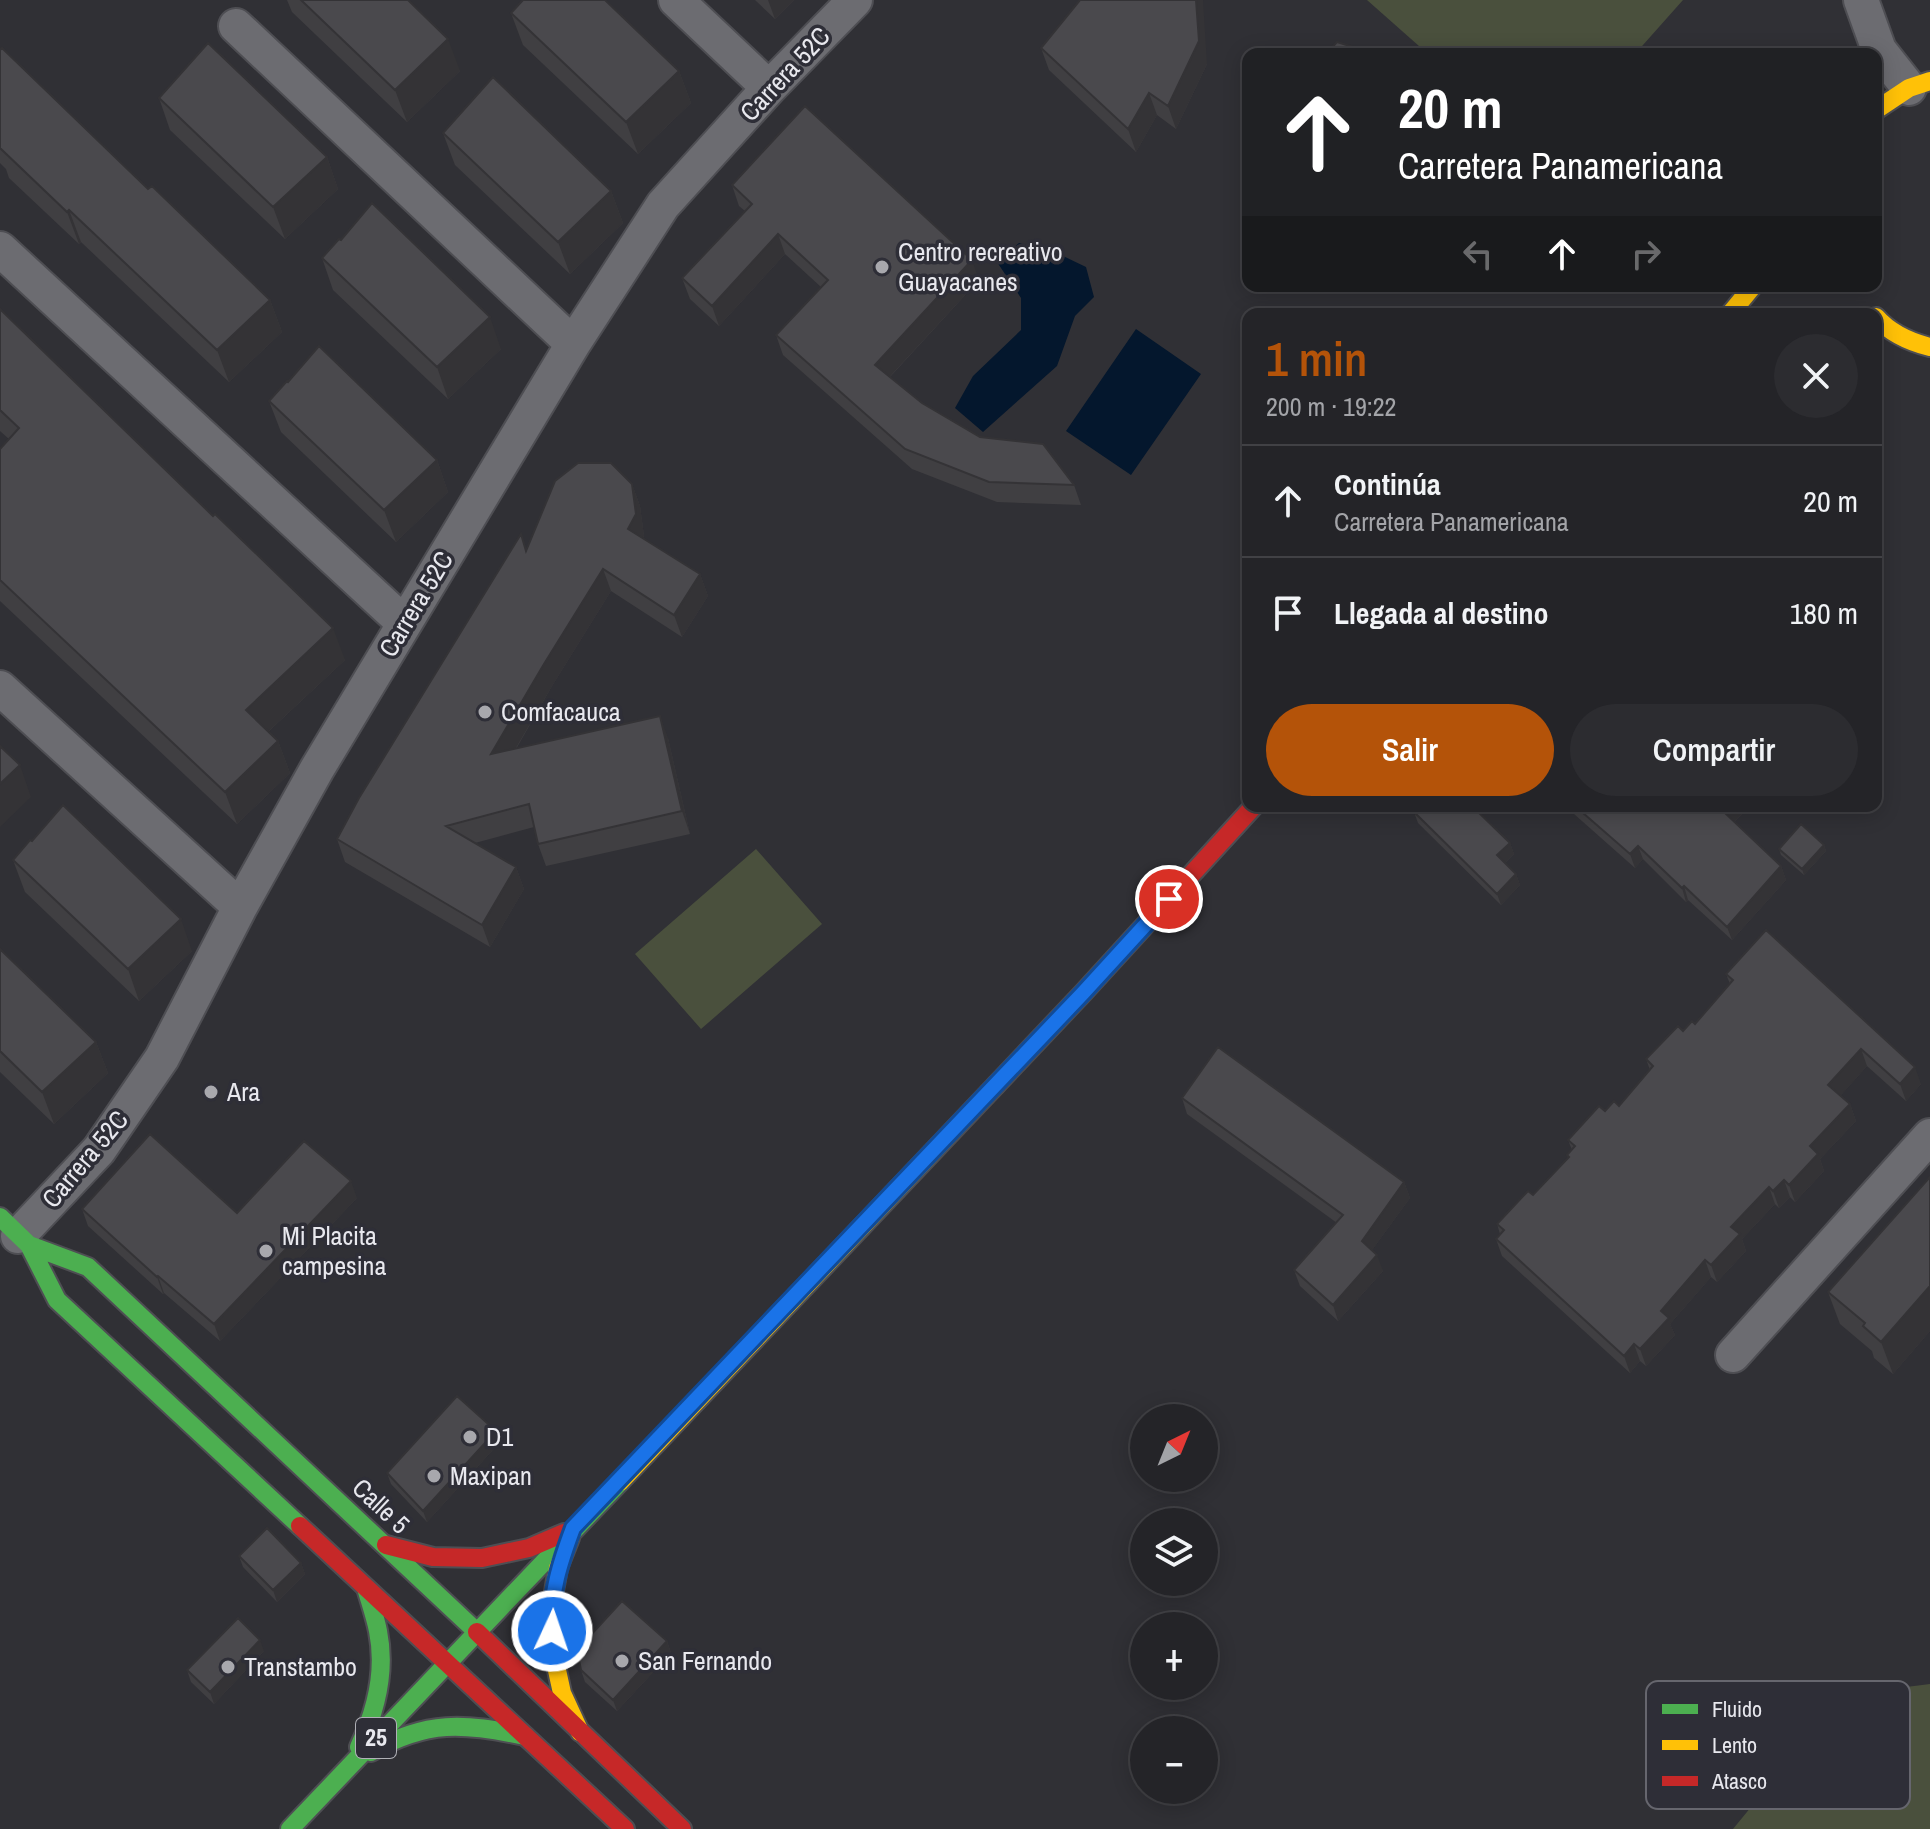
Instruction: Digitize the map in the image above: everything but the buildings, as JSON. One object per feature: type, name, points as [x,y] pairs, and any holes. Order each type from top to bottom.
[{"type":"main road","points":[[1882,106],[1919,84]]},
{"type":"main road","points":[[1735,308],[1748,292]]},
{"type":"main road","points":[[1882,322],[1917,344],[1930,347]]},
{"type":"main road","name":"25","points":[[290,1829],[1083,993],[1249,812]]},
{"type":"main road","points":[[16,1233],[57,1300],[625,1829]]},
{"type":"main road","name":"Calle 5","points":[[16,1233],[88,1267],[386,1545],[682,1829]]},
{"type":"main road","points":[[386,1545],[433,1557],[482,1558],[529,1548],[573,1528]]},
{"type":"main road","points":[[573,1528],[558,1568],[551,1609],[553,1652],[562,1693],[580,1732]]},
{"type":"main road","points":[[349,1767],[370,1725],[380,1679],[379,1633],[366,1588]]},
{"type":"main road","points":[[349,1767],[388,1741],[433,1728],[479,1726],[525,1736]]},
{"type":"street","points":[[676,0],[769,88]]},
{"type":"street","name":"Carrera 52C","points":[[16,1233],[99,1150],[162,1058],[240,907],[317,769],[573,344],[663,205],[769,88],[855,0]]},
{"type":"street","points":[[1861,0],[1878,48]]},
{"type":"street","points":[[236,26],[573,344]]},
{"type":"street","points":[[1882,53],[1919,84]]},
{"type":"street","points":[[0,249],[404,623]]},
{"type":"street","points":[[0,688],[240,907]]},
{"type":"street","points":[[1733,1355],[1930,1136]]},
{"type":"green space","points":[[1367,0],[1683,0],[1640,48],[1421,48]]},
{"type":"green space","points":[[756,849],[822,924],[701,1029],[635,954]]},
{"type":"green space","points":[[1930,1684],[1930,1829],[1733,1829],[1749,1809],[1910,1809],[1910,1687]]},
{"type":"water","points":[[1019,243],[1061,255],[1086,267],[1094,297],[1075,316],[1057,366],[983,432],[955,408],[973,376],[1021,330],[1021,298],[997,262]]},
{"type":"water","points":[[1136,329],[1201,374],[1131,475],[1066,431]]},
{"type":"traffic: fast","points":[[0,1217],[29,1245],[88,1267],[477,1632]]},
{"type":"traffic: fast","points":[[29,1245],[57,1300],[300,1526]]},
{"type":"traffic: fast","points":[[290,1829],[620,1482]]},
{"type":"traffic: fast","points":[[359,1747],[375,1705],[381,1661],[378,1631],[366,1588]]},
{"type":"traffic: fast","points":[[371,1752],[410,1734],[446,1727],[525,1736]]},
{"type":"traffic: slow","points":[[1882,106],[1909,88],[1930,81]]},
{"type":"traffic: slow","points":[[1735,308],[1748,292]]},
{"type":"traffic: slow","points":[[1882,322],[1901,336],[1930,347]]},
{"type":"traffic: slow","points":[[620,1482],[996,1085]]},
{"type":"traffic: slow","points":[[570,1538],[558,1568],[551,1609],[553,1652],[562,1693],[580,1732]]},
{"type":"traffic: jam","points":[[996,1085],[1249,812]]},
{"type":"traffic: jam","points":[[300,1526],[625,1829]]},
{"type":"traffic: jam","points":[[386,1545],[433,1557],[482,1558],[529,1548],[564,1533]]},
{"type":"traffic: jam","points":[[477,1632],[682,1829]]},
{"type":"place","name":"Centro recreativo Guayacanes","points":[[882,267]]},
{"type":"place","name":"Comfacauca","points":[[485,712]]},
{"type":"place","name":"Ara","points":[[211,1092]]},
{"type":"place","name":"Mi Placita campesina","points":[[266,1251]]},
{"type":"place","name":"D1","points":[[470,1437]]},
{"type":"place","name":"Maxipan","points":[[434,1476]]},
{"type":"place","name":"San Fernando","points":[[622,1661]]},
{"type":"place","name":"Transtambo","points":[[228,1667]]},
{"type":"route","points":[[552,1631],[551,1609],[558,1568],[573,1528],[1169,899]]}]
